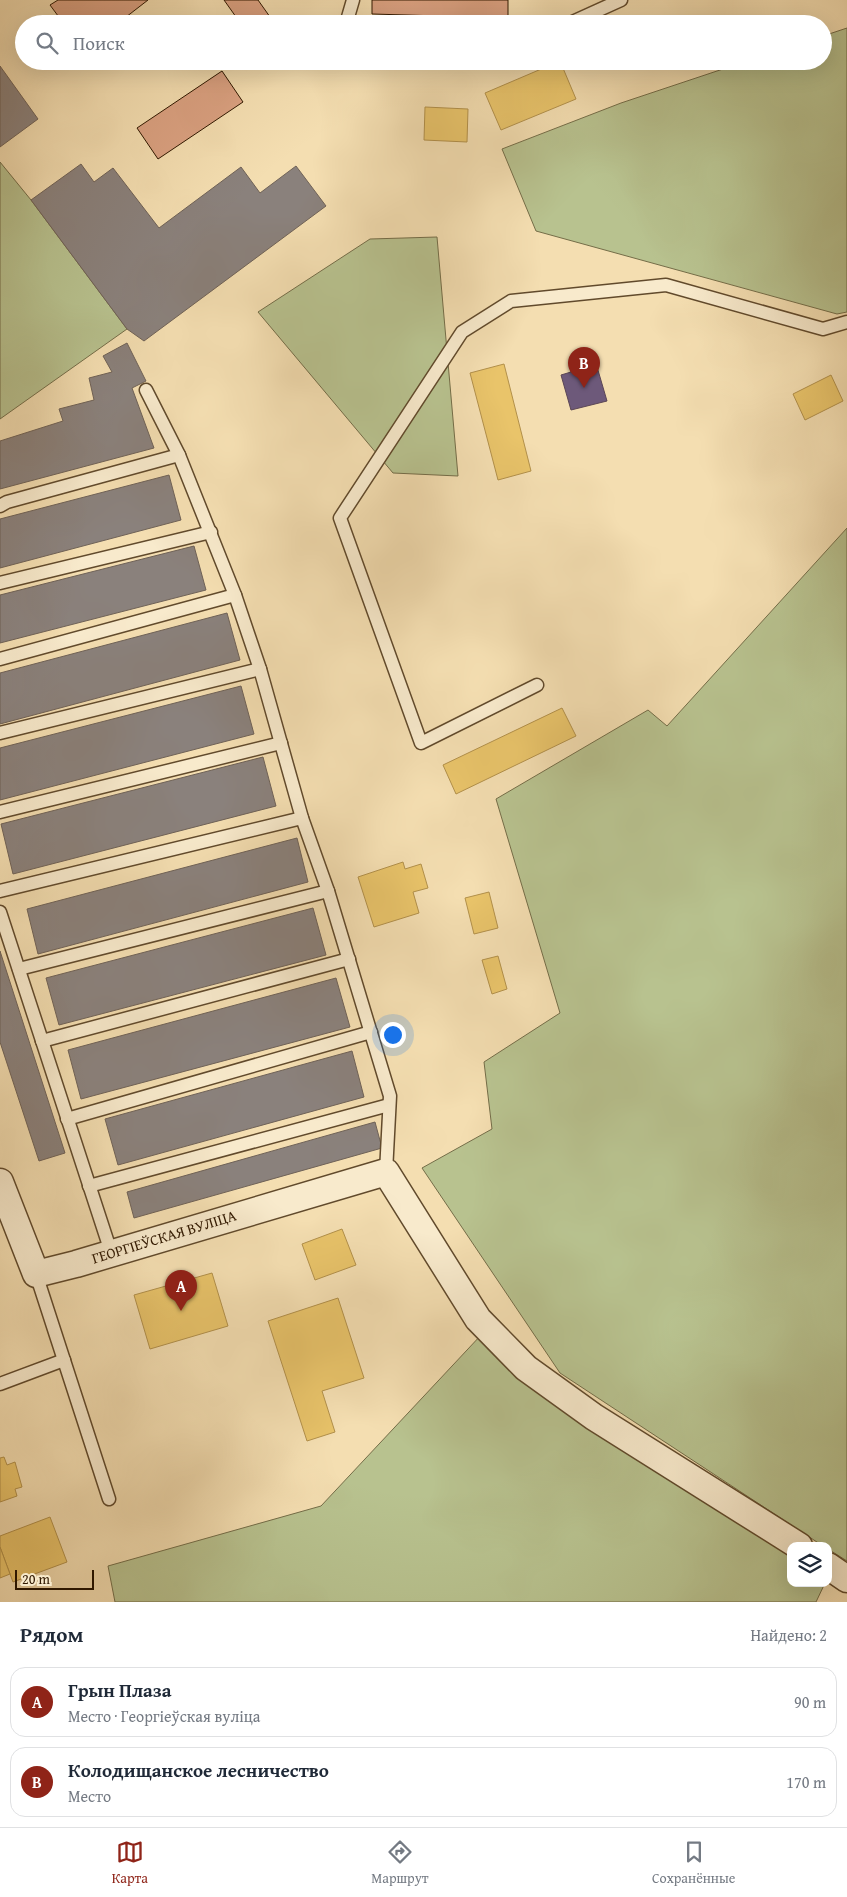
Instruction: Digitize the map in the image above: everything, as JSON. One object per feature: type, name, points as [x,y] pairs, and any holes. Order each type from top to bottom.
[{"type":"street","name":"ГЕОРГІЕЎСКАЯ ВУЛІЦА","points":[[36,1274],[76,1264],[111,1252],[386,1172]]},
{"type":"street","points":[[386,1172],[478,1319],[526,1368],[594,1417],[793,1542]]},
{"type":"street","points":[[0,1182],[36,1274]]},
{"type":"street","points":[[832,1569],[847,1579]]},
{"type":"lane","points":[[349,15],[353,0]]},
{"type":"lane","points":[[588,15],[621,0]]},
{"type":"lane","points":[[537,685],[421,743],[340,518],[462,332],[510,301],[666,285],[823,329],[847,322]]},
{"type":"lane","points":[[146,390],[179,454],[211,532],[260,669],[302,818],[328,891],[390,1096],[386,1172]]},
{"type":"lane","points":[[0,506],[7,502],[179,454]]},
{"type":"lane","points":[[0,583],[211,532]]},
{"type":"lane","points":[[0,659],[235,595]]},
{"type":"lane","points":[[0,733],[260,669]]},
{"type":"lane","points":[[0,812],[281,743]]},
{"type":"lane","points":[[0,891],[302,818]]},
{"type":"lane","points":[[19,969],[328,891]]},
{"type":"lane","points":[[0,912],[111,1252]]},
{"type":"lane","points":[[42,1041],[348,959]]},
{"type":"lane","points":[[67,1120],[371,1032]]},
{"type":"lane","points":[[90,1186],[389,1105]]},
{"type":"lane","points":[[36,1274],[109,1499]]},
{"type":"lane","points":[[0,1384],[64,1360]]},
{"type":"green space","points":[[847,28],[847,312],[837,314],[536,231],[502,149],[621,103],[720,70],[832,70],[832,33]]},
{"type":"green space","points":[[0,162],[31,200],[127,329],[0,419]]},
{"type":"green space","points":[[437,237],[458,476],[393,473],[258,312],[370,239]]},
{"type":"green space","points":[[847,528],[847,1561],[832,1552],[832,1542],[817,1542],[560,1373],[422,1168],[492,1129],[484,1062],[560,1013],[496,799],[648,710],[667,726]]},
{"type":"green space","points":[[482,1334],[787,1552],[787,1587],[823,1587],[816,1602],[115,1602],[108,1566],[321,1506]]},
{"type":"building: Жильё","points":[[539,70],[564,70],[576,99],[501,130],[485,93]]},
{"type":"building: Жильё","points":[[425,107],[468,109],[467,142],[424,140]]},
{"type":"building: Жильё","points":[[504,364],[531,471],[498,480],[470,373]]},
{"type":"building: Жильё","points":[[831,375],[843,401],[805,420],[793,394]]},
{"type":"building: Жильё","points":[[562,708],[576,736],[456,794],[443,765]]},
{"type":"building: Жильё","points":[[403,862],[405,869],[421,864],[428,888],[413,892],[419,913],[374,927],[358,877]]},
{"type":"building: Жильё","points":[[489,892],[498,928],[474,934],[465,898]]},
{"type":"building: Жильё","points":[[498,956],[507,989],[492,994],[482,960]]},
{"type":"building: Жильё","points":[[342,1229],[356,1265],[315,1280],[302,1244]]},
{"type":"building: Жильё","points":[[212,1273],[228,1326],[150,1349],[134,1295]]},
{"type":"building: Жильё","points":[[338,1298],[364,1378],[322,1391],[335,1432],[307,1441],[268,1321]]},
{"type":"building: Жильё","points":[[4,1457],[7,1465],[15,1462],[22,1487],[15,1489],[17,1496],[0,1502],[0,1458]]},
{"type":"building: Жильё","points":[[50,1517],[67,1562],[13,1582],[0,1547],[0,1536]]},
{"type":"building: Жильё","points":[[0,1547],[10,1574],[0,1578]]},
{"type":"building: Офисы","points":[[595,360],[607,401],[571,410],[561,375],[571,372],[570,367]]},
{"type":"building: Промзона","points":[[0,66],[38,119],[0,147]]},
{"type":"building: Промзона","points":[[81,164],[94,182],[113,168],[159,228],[241,167],[260,193],[296,166],[326,206],[144,341],[127,329],[31,200]]},
{"type":"building: Промзона","points":[[127,343],[146,381],[132,388],[154,448],[0,489],[0,441],[63,421],[59,409],[94,400],[89,378],[112,372],[103,356]]},
{"type":"building: Промзона","points":[[169,475],[181,520],[0,568],[0,519]]},
{"type":"building: Промзона","points":[[194,546],[206,590],[0,643],[0,595]]},
{"type":"building: Промзона","points":[[227,613],[240,660],[0,724],[0,673]]},
{"type":"building: Промзона","points":[[241,686],[254,734],[0,800],[0,748]]},
{"type":"building: Промзона","points":[[263,757],[276,806],[13,874],[1,824]]},
{"type":"building: Промзона","points":[[297,838],[308,882],[38,954],[27,909]]},
{"type":"building: Промзона","points":[[313,908],[326,955],[59,1025],[46,978]]},
{"type":"building: Промзона","points":[[0,951],[65,1153],[39,1161],[0,1042]]},
{"type":"building: Промзона","points":[[336,978],[350,1027],[81,1099],[68,1050]]},
{"type":"building: Промзона","points":[[352,1051],[364,1097],[118,1165],[105,1119]]},
{"type":"building: Промзона","points":[[375,1122],[382,1148],[134,1218],[127,1192]]},
{"type":"building: Прочее","points":[[58,0],[148,0],[129,15],[57,15],[50,5]]},
{"type":"building: Прочее","points":[[224,0],[258,0],[269,15],[235,15]]},
{"type":"building: Прочее","points":[[372,0],[508,0],[508,15],[372,14]]},
{"type":"building: Прочее","points":[[222,71],[243,102],[158,159],[137,128]]},
{"type":"place","name":"Колодищанское лесничество","points":[[584,388]]},
{"type":"place","name":"Грын Плаза","points":[[181,1311]]}]
